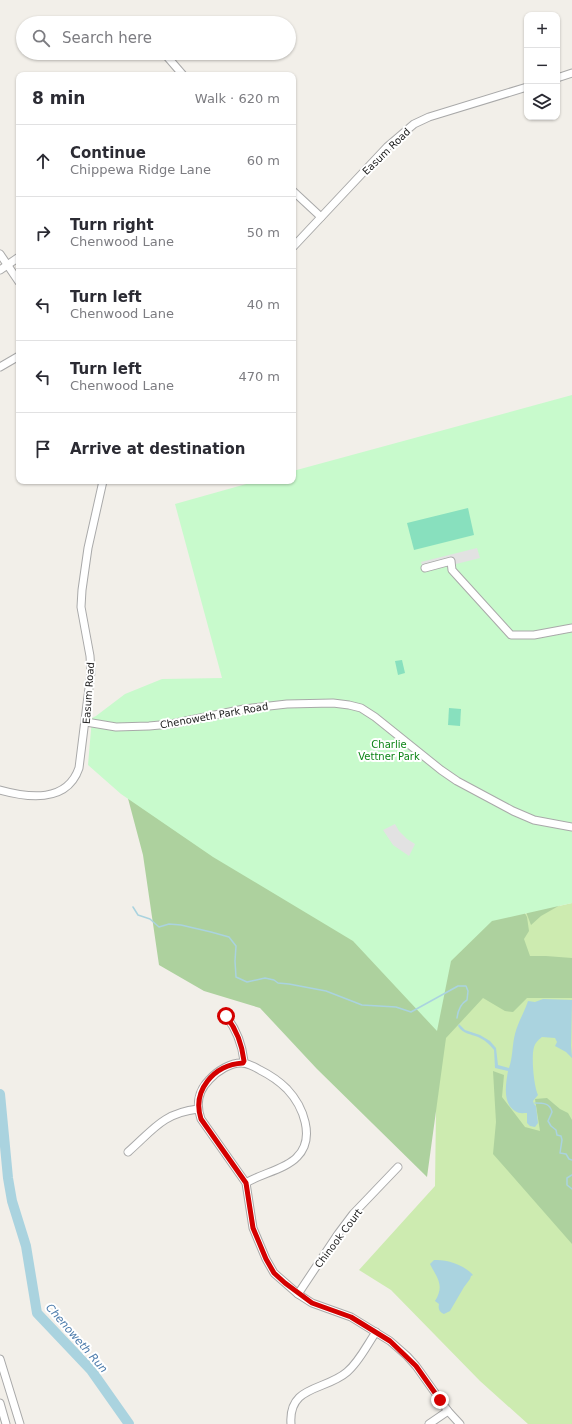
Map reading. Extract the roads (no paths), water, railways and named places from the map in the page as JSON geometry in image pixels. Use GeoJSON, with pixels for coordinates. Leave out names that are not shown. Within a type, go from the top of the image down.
{"type":"FeatureCollection","features":[{"type":"Feature","properties":{"kind":"street"},"geometry":{"type":"LineString","coordinates":[[170,60],[180,72]]}},
{"type":"Feature","properties":{"kind":"street"},"geometry":{"type":"LineString","coordinates":[[560,77],[572,73]]}},
{"type":"Feature","properties":{"kind":"street","name":"Easum Road"},"geometry":{"type":"LineString","coordinates":[[296,244],[387,147],[414,124],[429,117],[524,88]]}},
{"type":"Feature","properties":{"kind":"street"},"geometry":{"type":"LineString","coordinates":[[296,194],[320,217]]}},
{"type":"Feature","properties":{"kind":"street"},"geometry":{"type":"LineString","coordinates":[[0,254],[16,278]]}},
{"type":"Feature","properties":{"kind":"street"},"geometry":{"type":"LineString","coordinates":[[0,270],[16,259]]}},
{"type":"Feature","properties":{"kind":"street"},"geometry":{"type":"LineString","coordinates":[[0,367],[16,358]]}},
{"type":"Feature","properties":{"kind":"street","name":"Easum Road"},"geometry":{"type":"LineString","coordinates":[[0,790],[38,796],[54,794],[66,787],[74,779],[79,768],[86,722],[91,672],[90,656],[82,607],[82,590],[88,548],[102,484]]}},
{"type":"Feature","properties":{"kind":"street"},"geometry":{"type":"LineString","coordinates":[[425,568],[450,561],[452,570],[511,635],[534,635],[572,628]]}},
{"type":"Feature","properties":{"kind":"street","name":"Chenoweth Park Road"},"geometry":{"type":"LineString","coordinates":[[86,722],[116,727],[149,726],[171,724],[251,708],[287,704],[333,703],[349,705],[361,708],[375,716],[441,770],[478,792],[513,811],[534,820],[572,827]]}},
{"type":"Feature","properties":{"kind":"street"},"geometry":{"type":"LineString","coordinates":[[226,1016],[232,1024],[240,1042],[244,1061],[243,1063]]}},
{"type":"Feature","properties":{"kind":"street"},"geometry":{"type":"LineString","coordinates":[[246,1183],[293,1161],[302,1152],[305,1146],[307,1134],[299,1106],[288,1090],[270,1075],[243,1063],[225,1068],[210,1078],[202,1089],[198,1101],[198,1109],[201,1119],[246,1183],[253,1228],[266,1259],[274,1273],[298,1294],[312,1303],[351,1317],[390,1341],[412,1361],[425,1377],[448,1411],[460,1424]]}},
{"type":"Feature","properties":{"kind":"street"},"geometry":{"type":"LineString","coordinates":[[128,1152],[164,1120],[178,1112],[198,1109]]}},
{"type":"Feature","properties":{"kind":"street","name":"Chinook Court"},"geometry":{"type":"LineString","coordinates":[[298,1294],[353,1214],[398,1167]]}},
{"type":"Feature","properties":{"kind":"street"},"geometry":{"type":"LineString","coordinates":[[291,1424],[292,1409],[298,1399],[308,1390],[333,1382],[349,1371],[376,1332]]}},
{"type":"Feature","properties":{"kind":"street"},"geometry":{"type":"LineString","coordinates":[[0,1359],[20,1424]]}},
{"type":"Feature","properties":{"kind":"street"},"geometry":{"type":"LineString","coordinates":[[1,1407],[6,1424]]}},
{"type":"Feature","properties":{"kind":"street"},"geometry":{"type":"LineString","coordinates":[[428,1424],[448,1411]]}},
{"type":"Feature","properties":{"kind":"water"},"geometry":{"type":"Polygon","coordinates":[[[543,999],[572,1000],[572,1058],[566,1052],[555,1046],[557,1042],[555,1038],[542,1037],[535,1044],[533,1052],[533,1072],[538,1095],[533,1101],[536,1106],[538,1123],[535,1127],[530,1126],[527,1123],[527,1113],[516,1112],[508,1103],[506,1081],[508,1071],[495,1068],[494,1050],[483,1039],[465,1032],[458,1026],[459,1024],[465,1030],[480,1035],[490,1041],[496,1048],[498,1065],[509,1068],[515,1034],[528,1001],[535,1002],[543,999]]]}},
{"type":"Feature","properties":{"kind":"water"},"geometry":{"type":"Polygon","coordinates":[[[434,1260],[455,1263],[470,1271],[473,1275],[450,1311],[444,1314],[439,1309],[439,1304],[435,1301],[440,1286],[430,1264],[434,1260]]]}},
{"type":"Feature","properties":{"kind":"waterway"},"geometry":{"type":"LineString","coordinates":[[133,907],[138,915],[150,919],[159,927],[169,924],[181,925],[229,937],[236,946],[236,977],[247,982],[265,978],[274,980],[278,983],[326,991],[362,1005],[396,1007],[411,1012],[458,986],[466,986],[468,991],[467,1000],[460,1008],[457,1018]]}},
{"type":"Feature","properties":{"kind":"waterway","name":"Chenoweth Run"},"geometry":{"type":"LineString","coordinates":[[0,1094],[8,1178],[12,1201],[26,1246],[37,1313],[91,1370],[129,1424]]}},
{"type":"Feature","properties":{"kind":"waterway"},"geometry":{"type":"LineString","coordinates":[[535,1103],[543,1103],[550,1107],[552,1112],[548,1121],[556,1130],[557,1135],[561,1136],[562,1140],[560,1153],[566,1154],[569,1159],[572,1160]]}},
{"type":"Feature","properties":{"kind":"waterway"},"geometry":{"type":"LineString","coordinates":[[572,1175],[567,1178],[567,1185],[572,1189]]}},
{"type":"Feature","properties":{"kind":"park label","name":"Charlie Vettner Park"},"geometry":{"type":"Point","coordinates":[389,750]}}]}
